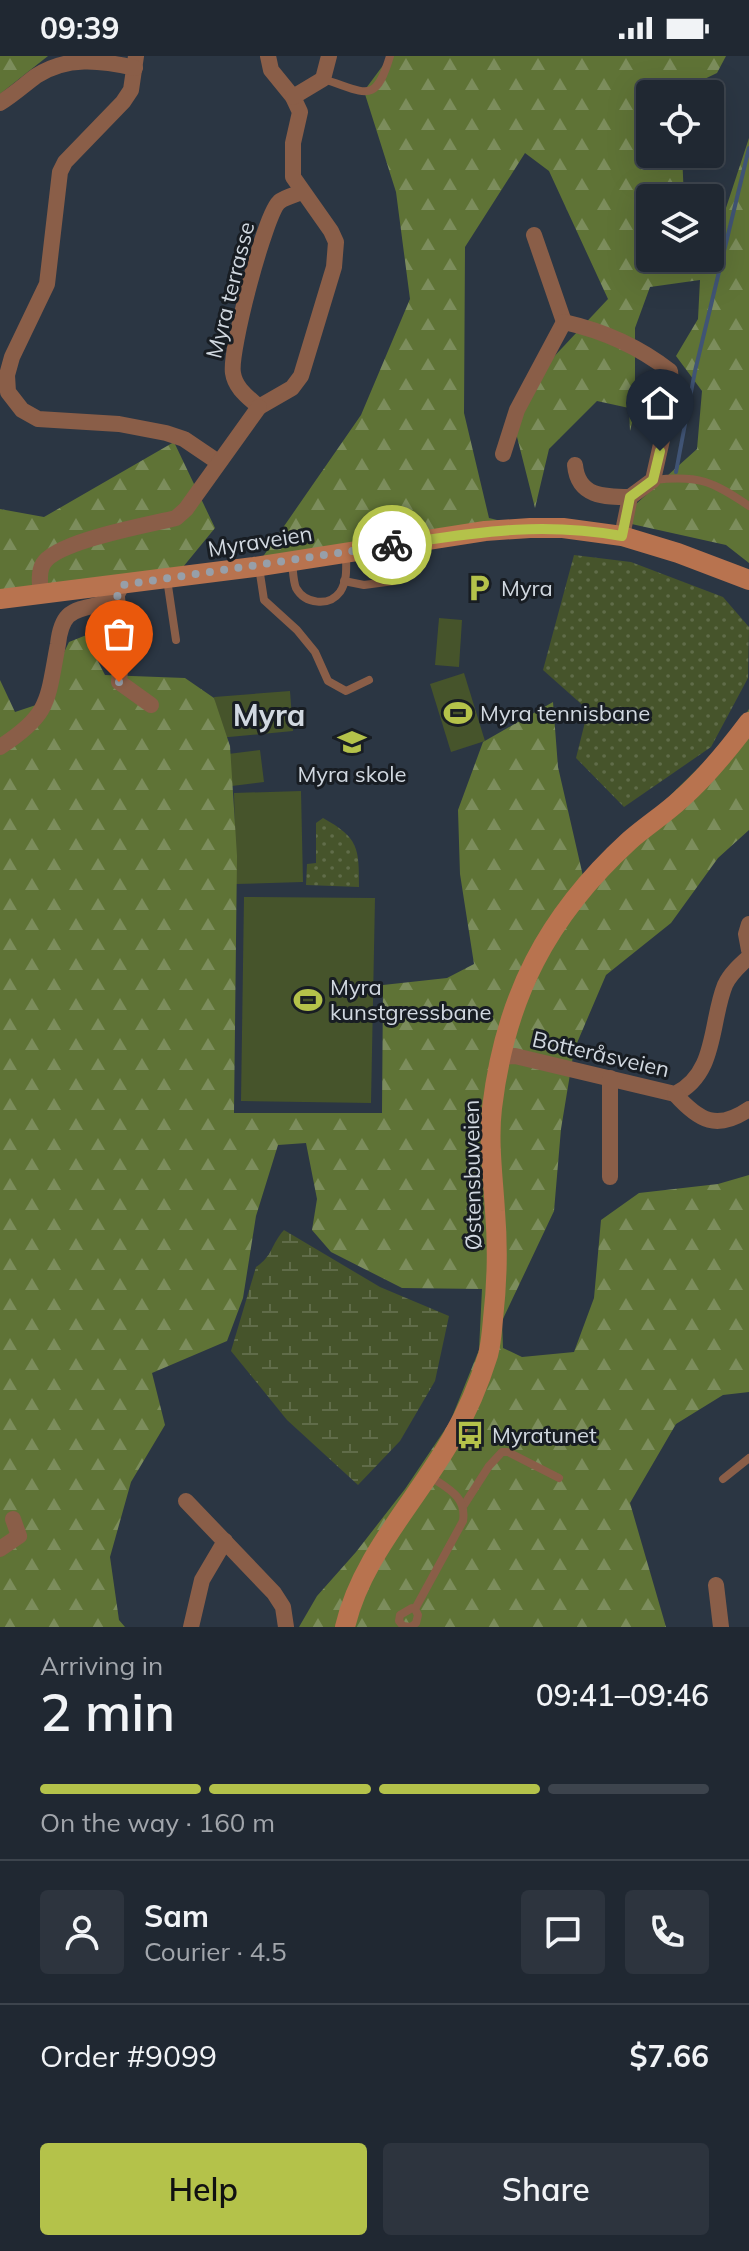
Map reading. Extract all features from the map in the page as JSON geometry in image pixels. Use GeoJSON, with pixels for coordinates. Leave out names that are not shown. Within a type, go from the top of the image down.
{"type":"FeatureCollection","features":[{"type":"Feature","properties":{"kind":"main road","name":"Myraveien"},"geometry":{"type":"LineString","coordinates":[[0,599],[120,591],[167,579],[485,531],[530,528],[563,528],[622,536],[749,580]]}},
{"type":"Feature","properties":{"kind":"main road","name":"Myraveien"},"geometry":{"type":"LineString","coordinates":[[711,567],[749,594]]}},
{"type":"Feature","properties":{"kind":"main road","name":"Østensbuveien"},"geometry":{"type":"LineString","coordinates":[[345,1627],[364,1578],[386,1539],[452,1438],[472,1399],[489,1352],[495,1302],[496,1254],[491,1112],[499,1057],[515,1004],[533,962],[557,920],[591,878],[715,767],[748,723]]}},
{"type":"Feature","properties":{"kind":"street"},"geometry":{"type":"LineString","coordinates":[[41,595],[40,573],[43,564],[57,550],[176,518],[186,509],[259,407],[292,388],[301,376],[337,254],[331,231],[293,177],[291,163],[300,112],[293,97],[271,70],[268,56]]}},
{"type":"Feature","properties":{"kind":"street"},"geometry":{"type":"LineString","coordinates":[[293,97],[323,79],[329,56]]}},
{"type":"Feature","properties":{"kind":"street"},"geometry":{"type":"LineString","coordinates":[[0,103],[51,67],[66,62],[136,62],[131,90],[123,102],[65,162],[60,172],[47,284],[12,357],[7,375],[8,392],[22,410],[38,419],[119,424],[166,433],[184,439],[218,462]]}},
{"type":"Feature","properties":{"kind":"street","name":"Myra terrasse"},"geometry":{"type":"LineString","coordinates":[[259,407],[238,387],[233,374],[233,355],[271,214],[280,201],[302,192]]}},
{"type":"Feature","properties":{"kind":"street"},"geometry":{"type":"LineString","coordinates":[[503,454],[517,410],[564,322],[534,235]]}},
{"type":"Feature","properties":{"kind":"street"},"geometry":{"type":"LineString","coordinates":[[564,322],[597,329],[647,353],[670,371],[672,395],[653,480],[630,497],[611,497],[586,490],[578,483],[575,465]]}},
{"type":"Feature","properties":{"kind":"street"},"geometry":{"type":"LineString","coordinates":[[622,536],[630,497]]}},
{"type":"Feature","properties":{"kind":"street"},"geometry":{"type":"LineString","coordinates":[[120,591],[122,646],[119,682],[151,705]]}},
{"type":"Feature","properties":{"kind":"street"},"geometry":{"type":"LineString","coordinates":[[0,747],[26,730],[42,711],[65,619],[76,611],[102,605],[120,591]]}},
{"type":"Feature","properties":{"kind":"street"},"geometry":{"type":"LineString","coordinates":[[749,924],[746,934],[749,950]]}},
{"type":"Feature","properties":{"kind":"street","name":"Botteråsveien"},"geometry":{"type":"LineString","coordinates":[[499,1057],[515,1056],[675,1094],[700,1072],[708,1055],[726,983],[749,957]]}},
{"type":"Feature","properties":{"kind":"street"},"geometry":{"type":"LineString","coordinates":[[610,1078],[610,1177]]}},
{"type":"Feature","properties":{"kind":"street"},"geometry":{"type":"LineString","coordinates":[[675,1094],[686,1107],[716,1123],[734,1120],[749,1109]]}},
{"type":"Feature","properties":{"kind":"street"},"geometry":{"type":"LineString","coordinates":[[186,1501],[274,1593],[283,1607],[286,1627]]}},
{"type":"Feature","properties":{"kind":"street"},"geometry":{"type":"LineString","coordinates":[[0,1549],[19,1536],[13,1519]]}},
{"type":"Feature","properties":{"kind":"street"},"geometry":{"type":"LineString","coordinates":[[191,1627],[202,1580],[225,1541]]}},
{"type":"Feature","properties":{"kind":"street"},"geometry":{"type":"LineString","coordinates":[[716,1585],[721,1627]]}},
{"type":"Feature","properties":{"kind":"lane"},"geometry":{"type":"LineString","coordinates":[[323,79],[364,92],[372,91],[382,82],[390,56]]}},
{"type":"Feature","properties":{"kind":"lane"},"geometry":{"type":"LineString","coordinates":[[653,480],[684,477],[705,480],[749,506]]}},
{"type":"Feature","properties":{"kind":"lane"},"geometry":{"type":"LineString","coordinates":[[292,561],[296,588],[309,600],[321,602],[332,599],[341,591],[347,574],[346,552]]}},
{"type":"Feature","properties":{"kind":"lane"},"geometry":{"type":"LineString","coordinates":[[259,566],[264,600],[297,630],[315,652],[328,681],[346,691],[369,680]]}},
{"type":"Feature","properties":{"kind":"lane"},"geometry":{"type":"LineString","coordinates":[[167,579],[176,640]]}},
{"type":"Feature","properties":{"kind":"lane"},"geometry":{"type":"LineString","coordinates":[[344,581],[364,585],[394,581]]}},
{"type":"Feature","properties":{"kind":"lane"},"geometry":{"type":"LineString","coordinates":[[415,1609],[463,1521],[464,1505],[489,1466],[502,1452],[508,1452],[559,1478]]}},
{"type":"Feature","properties":{"kind":"lane"},"geometry":{"type":"LineString","coordinates":[[723,1479],[749,1458]]}},
{"type":"Feature","properties":{"kind":"lane"},"geometry":{"type":"LineString","coordinates":[[428,1475],[464,1505]]}},
{"type":"Feature","properties":{"kind":"green space"},"geometry":{"type":"Polygon","coordinates":[[[0,56],[48,56],[0,94],[0,56]]]}},
{"type":"Feature","properties":{"kind":"green space"},"geometry":{"type":"Polygon","coordinates":[[[390,56],[726,56],[717,73],[702,80],[636,80],[636,168],[683,168],[683,184],[636,184],[636,272],[724,272],[724,214],[749,138],[749,563],[726,545],[627,523],[636,504],[697,449],[702,391],[676,356],[698,319],[700,280],[650,287],[635,328],[635,411],[630,431],[629,408],[597,401],[549,449],[535,508],[515,429],[548,363],[608,299],[549,171],[525,153],[465,247],[464,413],[489,518],[505,522],[262,558],[361,415],[410,299],[396,192],[364,91],[390,56]]]}},
{"type":"Feature","properties":{"kind":"green space"},"geometry":{"type":"Polygon","coordinates":[[[174,442],[215,528],[183,567],[0,599],[0,509],[44,517],[174,442]]]}},
{"type":"Feature","properties":{"kind":"green space"},"geometry":{"type":"Polygon","coordinates":[[[574,555],[631,562],[723,597],[749,627],[748,678],[711,747],[624,807],[576,758],[588,710],[543,670],[574,555]]]}},
{"type":"Feature","properties":{"kind":"green space"},"geometry":{"type":"Polygon","coordinates":[[[439,618],[462,620],[459,667],[435,665],[439,618]]]}},
{"type":"Feature","properties":{"kind":"green space"},"geometry":{"type":"Polygon","coordinates":[[[94,632],[89,644],[105,675],[185,678],[214,698],[230,746],[237,856],[234,1113],[382,1113],[383,985],[447,978],[474,964],[460,874],[458,810],[483,742],[553,702],[558,767],[583,876],[627,838],[736,731],[749,709],[749,830],[718,858],[671,923],[606,975],[574,1050],[561,1129],[554,1211],[502,1321],[503,1348],[522,1357],[574,1352],[594,1298],[601,1220],[639,1193],[718,1184],[749,1175],[749,1392],[723,1395],[676,1424],[630,1503],[666,1627],[299,1627],[317,1596],[405,1489],[450,1422],[479,1350],[482,1289],[402,1288],[331,1252],[312,1230],[317,1199],[306,1143],[278,1145],[256,1216],[243,1298],[227,1341],[152,1373],[165,1425],[131,1482],[110,1557],[119,1620],[125,1627],[0,1627],[0,680],[15,712],[39,704],[69,642],[94,632]]]}},
{"type":"Feature","properties":{"kind":"green space","name":"Myra tennisbane"},"geometry":{"type":"Polygon","coordinates":[[[464,673],[485,741],[451,752],[430,684],[464,673]]]}},
{"type":"Feature","properties":{"kind":"green space"},"geometry":{"type":"Polygon","coordinates":[[[290,691],[293,731],[218,738],[214,697],[290,691]]]}},
{"type":"Feature","properties":{"kind":"green space"},"geometry":{"type":"Polygon","coordinates":[[[260,750],[264,782],[216,788],[212,756],[260,750]]]}},
{"type":"Feature","properties":{"kind":"green space"},"geometry":{"type":"Polygon","coordinates":[[[301,791],[303,882],[236,884],[234,793],[301,791]]]}},
{"type":"Feature","properties":{"kind":"green space"},"geometry":{"type":"Polygon","coordinates":[[[323,818],[344,832],[354,845],[359,887],[306,885],[307,864],[316,863],[316,823],[323,818]]]}},
{"type":"Feature","properties":{"kind":"green space","name":"Myra kunstgressbane"},"geometry":{"type":"Polygon","coordinates":[[[244,897],[375,898],[371,1103],[241,1101],[244,897]]]}},
{"type":"Feature","properties":{"kind":"green space"},"geometry":{"type":"Polygon","coordinates":[[[284,1230],[380,1287],[449,1316],[435,1381],[400,1441],[358,1485],[287,1420],[231,1351],[256,1267],[266,1259],[284,1230]]]}},
{"type":"Feature","properties":{"kind":"waterway"},"geometry":{"type":"LineString","coordinates":[[676,472],[695,371],[749,148]]}},
{"type":"Feature","properties":{"kind":"way so far"},"geometry":{"type":"LineString","coordinates":[[119,682],[122,646],[117,597],[122,585],[392,545]]}},
{"type":"Feature","properties":{"kind":"place","name":"Myra"},"geometry":{"type":"Point","coordinates":[479,588]}},
{"type":"Feature","properties":{"kind":"place","name":"Myra tennisbane"},"geometry":{"type":"Point","coordinates":[458,713]}},
{"type":"Feature","properties":{"kind":"place","name":"Myra skole"},"geometry":{"type":"Point","coordinates":[352,742]}},
{"type":"Feature","properties":{"kind":"place","name":"Myra kunstgressbane"},"geometry":{"type":"Point","coordinates":[308,1000]}},
{"type":"Feature","properties":{"kind":"place","name":"Myratunet"},"geometry":{"type":"Point","coordinates":[470,1435]}},
{"type":"Feature","properties":{"kind":"district","name":"Myra"},"geometry":{"type":"Point","coordinates":[269,716]}},
{"type":"Feature","properties":{"kind":"route"},"geometry":{"type":"LineString","coordinates":[[392,545],[485,531],[530,528],[563,528],[622,536],[630,497],[653,480],[660,451]]}}]}
